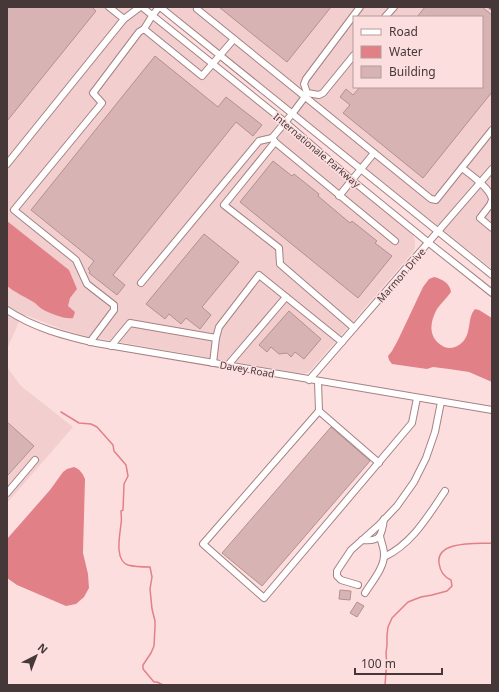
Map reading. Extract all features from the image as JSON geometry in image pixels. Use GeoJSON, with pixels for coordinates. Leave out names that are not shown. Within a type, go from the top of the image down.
{"type":"FeatureCollection","features":[{"type":"Feature","properties":{"kind":"street"},"geometry":{"type":"LineString","coordinates":[[109,7],[124,19]]}},
{"type":"Feature","properties":{"kind":"street"},"geometry":{"type":"LineString","coordinates":[[7,164],[124,19],[141,7]]}},
{"type":"Feature","properties":{"kind":"street","name":"Internationale Parkway"},"geometry":{"type":"LineString","coordinates":[[141,7],[285,122],[352,180],[429,243],[492,292]]}},
{"type":"Feature","properties":{"kind":"street"},"geometry":{"type":"LineString","coordinates":[[90,342],[114,310],[114,305],[87,284],[76,260],[14,210],[102,103],[93,93],[139,32],[144,29],[160,7]]}},
{"type":"Feature","properties":{"kind":"street","name":"Internationale Parkway"},"geometry":{"type":"LineString","coordinates":[[160,7],[492,275]]}},
{"type":"Feature","properties":{"kind":"street"},"geometry":{"type":"LineString","coordinates":[[353,16],[360,7]]}},
{"type":"Feature","properties":{"kind":"street"},"geometry":{"type":"LineString","coordinates":[[386,16],[394,7]]}},
{"type":"Feature","properties":{"kind":"street"},"geometry":{"type":"LineString","coordinates":[[197,9],[306,95],[431,199],[436,200],[492,130]]}},
{"type":"Feature","properties":{"kind":"street"},"geometry":{"type":"LineString","coordinates":[[353,16],[306,79],[304,84],[306,95],[224,205],[279,248],[280,264],[354,328]]}},
{"type":"Feature","properties":{"kind":"street"},"geometry":{"type":"LineString","coordinates":[[144,29],[202,76],[234,39]]}},
{"type":"Feature","properties":{"kind":"street"},"geometry":{"type":"LineString","coordinates":[[306,95],[318,95],[323,93],[353,56]]}},
{"type":"Feature","properties":{"kind":"street"},"geometry":{"type":"LineString","coordinates":[[140,283],[259,141],[273,140],[395,241]]}},
{"type":"Feature","properties":{"kind":"street"},"geometry":{"type":"LineString","coordinates":[[340,196],[374,153]]}},
{"type":"Feature","properties":{"kind":"street"},"geometry":{"type":"LineString","coordinates":[[462,168],[490,193],[492,199],[490,205],[480,218],[492,228]]}},
{"type":"Feature","properties":{"kind":"street","name":"Marmon Drive"},"geometry":{"type":"LineString","coordinates":[[309,380],[492,169]]}},
{"type":"Feature","properties":{"kind":"street"},"geometry":{"type":"LineString","coordinates":[[213,363],[219,327],[259,275],[342,342]]}},
{"type":"Feature","properties":{"kind":"street"},"geometry":{"type":"LineString","coordinates":[[228,365],[286,297]]}},
{"type":"Feature","properties":{"kind":"street","name":"Davey Road"},"geometry":{"type":"LineString","coordinates":[[7,310],[56,333],[90,342],[492,410]]}},
{"type":"Feature","properties":{"kind":"street"},"geometry":{"type":"LineString","coordinates":[[111,346],[130,323],[216,338]]}},
{"type":"Feature","properties":{"kind":"street"},"geometry":{"type":"LineString","coordinates":[[318,381],[319,411],[203,544],[264,598],[379,464],[412,423],[417,398]]}},
{"type":"Feature","properties":{"kind":"street"},"geometry":{"type":"LineString","coordinates":[[358,585],[341,580],[336,576],[337,571],[351,550],[384,519],[409,490],[426,458],[436,432],[441,402]]}},
{"type":"Feature","properties":{"kind":"street"},"geometry":{"type":"LineString","coordinates":[[319,411],[379,464]]}},
{"type":"Feature","properties":{"kind":"street"},"geometry":{"type":"LineString","coordinates":[[7,493],[35,460]]}},
{"type":"Feature","properties":{"kind":"street"},"geometry":{"type":"LineString","coordinates":[[384,557],[392,553],[410,538],[423,524],[445,491]]}},
{"type":"Feature","properties":{"kind":"street"},"geometry":{"type":"LineString","coordinates":[[362,540],[376,540],[383,530],[384,519]]}},
{"type":"Feature","properties":{"kind":"street"},"geometry":{"type":"LineString","coordinates":[[365,593],[381,568],[384,557],[380,536]]}},
{"type":"Feature","properties":{"kind":"shaded area"},"geometry":{"type":"Polygon","coordinates":[[[7,7],[137,7],[303,140],[341,174],[410,231],[415,241],[413,252],[307,373],[301,374],[85,336],[61,329],[26,315],[19,322],[7,349],[7,7]]]}},
{"type":"Feature","properties":{"kind":"shaded area"},"geometry":{"type":"Polygon","coordinates":[[[166,7],[492,7],[492,269],[226,56],[166,7]]]}},
{"type":"Feature","properties":{"kind":"shaded area"},"geometry":{"type":"Polygon","coordinates":[[[7,367],[21,386],[73,427],[7,503],[7,367]]]}},
{"type":"Feature","properties":{"kind":"water"},"geometry":{"type":"Polygon","coordinates":[[[7,221],[69,270],[77,289],[70,298],[68,306],[75,312],[73,318],[62,317],[45,311],[7,286],[7,221]]]}},
{"type":"Feature","properties":{"kind":"water"},"geometry":{"type":"Polygon","coordinates":[[[434,277],[445,282],[449,286],[451,292],[437,309],[432,324],[432,333],[441,345],[447,348],[452,348],[459,345],[463,341],[468,332],[472,313],[475,309],[492,318],[492,382],[469,372],[433,367],[427,369],[392,364],[389,360],[388,356],[398,340],[423,287],[429,279],[434,277]]]}},
{"type":"Feature","properties":{"kind":"water"},"geometry":{"type":"Polygon","coordinates":[[[74,467],[81,472],[85,479],[83,553],[88,574],[89,588],[84,597],[76,604],[66,606],[17,585],[7,578],[7,539],[50,490],[63,472],[74,467]]]}},
{"type":"Feature","properties":{"kind":"building"},"geometry":{"type":"Polygon","coordinates":[[[7,7],[92,7],[96,11],[7,121],[7,7]]]}},
{"type":"Feature","properties":{"kind":"building"},"geometry":{"type":"Polygon","coordinates":[[[219,7],[331,7],[287,62],[219,7]]]}},
{"type":"Feature","properties":{"kind":"building"},"geometry":{"type":"Polygon","coordinates":[[[425,7],[482,7],[492,15],[492,92],[423,178],[343,113],[350,105],[340,97],[346,89],[353,95],[359,88],[483,88],[483,16],[418,16],[425,7]]]}},
{"type":"Feature","properties":{"kind":"building"},"geometry":{"type":"Polygon","coordinates":[[[155,56],[218,107],[226,97],[262,125],[253,136],[236,122],[113,275],[125,285],[117,295],[89,273],[90,271],[88,269],[94,261],[31,210],[155,56]]]}},
{"type":"Feature","properties":{"kind":"building"},"geometry":{"type":"Polygon","coordinates":[[[273,161],[292,176],[294,174],[319,194],[318,196],[350,223],[352,221],[377,241],[375,243],[392,256],[358,298],[240,202],[273,161]]]}},
{"type":"Feature","properties":{"kind":"building"},"geometry":{"type":"Polygon","coordinates":[[[204,234],[239,262],[202,307],[211,315],[200,329],[186,318],[181,324],[169,314],[165,319],[146,304],[204,234]]]}},
{"type":"Feature","properties":{"kind":"building"},"geometry":{"type":"Polygon","coordinates":[[[289,311],[321,339],[304,359],[295,352],[291,357],[287,353],[279,354],[271,347],[267,352],[259,345],[289,311]]]}},
{"type":"Feature","properties":{"kind":"building"},"geometry":{"type":"Polygon","coordinates":[[[7,422],[34,446],[7,476],[7,422]]]}},
{"type":"Feature","properties":{"kind":"building"},"geometry":{"type":"Polygon","coordinates":[[[331,427],[370,461],[262,586],[222,553],[331,427]]]}},
{"type":"Feature","properties":{"kind":"building"},"geometry":{"type":"Polygon","coordinates":[[[340,590],[351,591],[350,600],[339,599],[340,590]]]}},
{"type":"Feature","properties":{"kind":"building"},"geometry":{"type":"Polygon","coordinates":[[[357,602],[364,606],[357,617],[350,613],[357,602]]]}},
{"type":"Feature","properties":{"kind":"waterway"},"geometry":{"type":"LineString","coordinates":[[61,412],[79,423],[91,424],[97,427],[113,445],[114,451],[126,465],[128,476],[124,484],[119,553],[121,558],[128,565],[136,567],[150,567],[152,577],[150,589],[155,621],[154,646],[143,665],[143,669],[154,682],[163,685]]}},
{"type":"Feature","properties":{"kind":"waterway"},"geometry":{"type":"LineString","coordinates":[[385,685],[387,667],[387,635],[388,627],[392,618],[408,602],[421,597],[447,591],[452,586],[451,580],[441,571],[439,563],[440,556],[444,550],[459,545],[492,543]]}},
{"type":"Feature","properties":{"kind":"railway"},"geometry":{"type":"LineString","coordinates":[[488,7],[492,10]]}}]}
